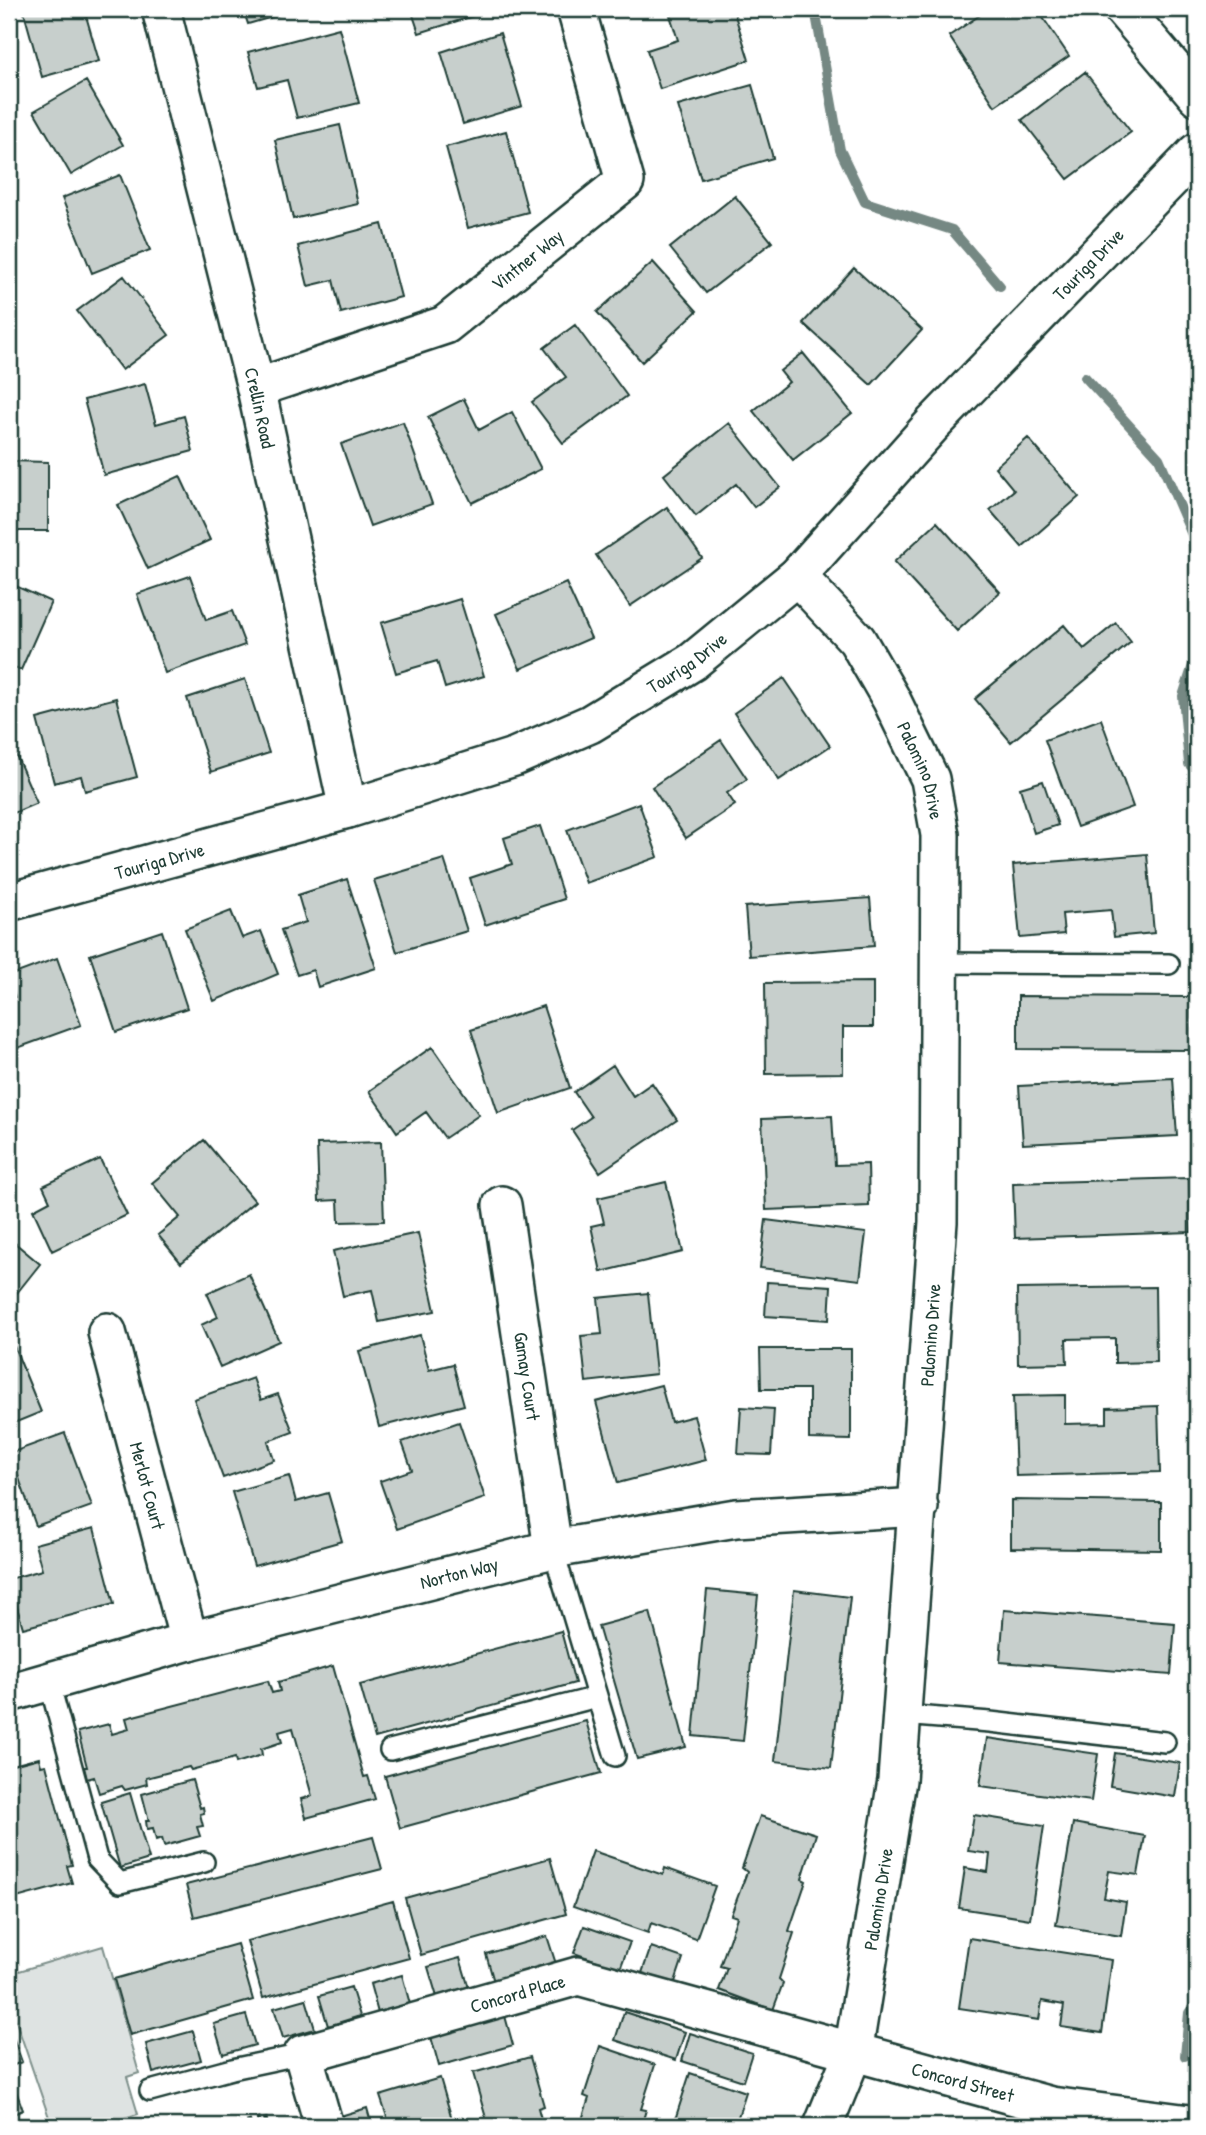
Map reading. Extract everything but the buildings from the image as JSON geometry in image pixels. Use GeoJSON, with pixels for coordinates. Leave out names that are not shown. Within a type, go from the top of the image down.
{"type":"FeatureCollection","features":[{"type":"Feature","properties":{"kind":"street","name":"Crellin Road"},"geometry":{"type":"LineString","coordinates":[[161,9],[256,388],[348,809]]}},
{"type":"Feature","properties":{"kind":"street","name":"Vintner Way"},"geometry":{"type":"LineString","coordinates":[[256,388],[445,325],[625,181],[576,9]]}},
{"type":"Feature","properties":{"kind":"street"},"geometry":{"type":"LineString","coordinates":[[1123,9],[1197,96]]}},
{"type":"Feature","properties":{"kind":"street","name":"Touriga Drive"},"geometry":{"type":"LineString","coordinates":[[9,902],[348,809],[514,757],[590,724],[692,662],[797,576],[933,424],[1197,152]]}},
{"type":"Feature","properties":{"kind":"street","name":"Palomino Drive"},"geometry":{"type":"LineString","coordinates":[[797,576],[857,640],[891,699],[930,779],[940,835],[938,1222],[897,1780],[853,2053],[823,2126]]}},
{"type":"Feature","properties":{"kind":"street","name":"Gamay Court"},"geometry":{"type":"LineString","coordinates":[[502,1206],[553,1549]]}},
{"type":"Feature","properties":{"kind":"street","name":"Merlot Court"},"geometry":{"type":"LineString","coordinates":[[107,1332],[189,1641]]}},
{"type":"Feature","properties":{"kind":"street","name":"Norton Way"},"geometry":{"type":"LineString","coordinates":[[9,1693],[189,1641],[553,1549],[736,1518],[919,1507]]}},
{"type":"Feature","properties":{"kind":"street","name":"Concord Place"},"geometry":{"type":"LineString","coordinates":[[303,2053],[578,1976],[853,2053]]}},
{"type":"Feature","properties":{"kind":"street"},"geometry":{"type":"LineString","coordinates":[[303,2053],[324,2126]]}},
{"type":"Feature","properties":{"kind":"street","name":"Concord Street"},"geometry":{"type":"LineString","coordinates":[[853,2053],[1051,2106],[1197,2125]]}},
{"type":"Feature","properties":{"kind":"lane"},"geometry":{"type":"LineString","coordinates":[[939,963],[1169,964]]}},
{"type":"Feature","properties":{"kind":"lane"},"geometry":{"type":"LineString","coordinates":[[553,1549],[615,1756]]}},
{"type":"Feature","properties":{"kind":"lane"},"geometry":{"type":"LineString","coordinates":[[49,1682],[97,1859],[120,1883],[204,1862]]}},
{"type":"Feature","properties":{"kind":"lane"},"geometry":{"type":"LineString","coordinates":[[390,1750],[597,1697]]}},
{"type":"Feature","properties":{"kind":"lane"},"geometry":{"type":"LineString","coordinates":[[902,1715],[1164,1742]]}},
{"type":"Feature","properties":{"kind":"lane","name":"Concord Place"},"geometry":{"type":"LineString","coordinates":[[149,2091],[303,2053]]}},
{"type":"Feature","properties":{"kind":"path"},"geometry":{"type":"LineString","coordinates":[[237,2126],[265,2118],[267,2126]]}},
{"type":"Feature","properties":{"kind":"path"},"geometry":{"type":"LineString","coordinates":[[115,2126],[134,2121],[138,2126]]}},
{"type":"Feature","properties":{"kind":"shaded area"},"geometry":{"type":"Polygon","coordinates":[[[103,1946],[139,2073],[127,2077],[138,2114],[98,2126],[52,2126],[9,2001],[9,1974],[103,1946]]]}},
{"type":"Feature","properties":{"kind":"waterway"},"geometry":{"type":"LineString","coordinates":[[815,9],[840,150],[865,202],[952,230],[1000,286]]}},
{"type":"Feature","properties":{"kind":"waterway"},"geometry":{"type":"LineString","coordinates":[[1085,377],[1159,458],[1193,537],[1197,575]]}},
{"type":"Feature","properties":{"kind":"waterway"},"geometry":{"type":"LineString","coordinates":[[1197,653],[1183,696],[1189,764],[1197,772]]}},
{"type":"Feature","properties":{"kind":"waterway"},"geometry":{"type":"LineString","coordinates":[[1185,2056],[1189,2013],[1197,2001]]}}]}
